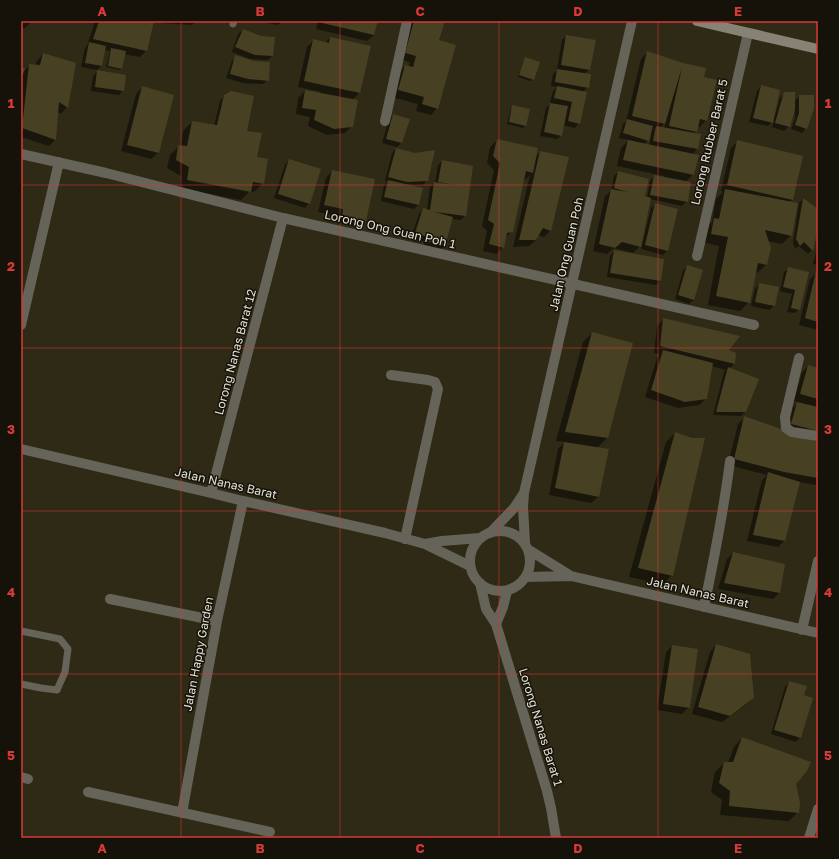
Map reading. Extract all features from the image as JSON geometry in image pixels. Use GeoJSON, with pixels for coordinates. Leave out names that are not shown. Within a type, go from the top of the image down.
{"type":"FeatureCollection","features":[{"type":"Feature","properties":{"kind":"main road"},"geometry":{"type":"LineString","coordinates":[[697,21],[818,49]]}},
{"type":"Feature","properties":{"kind":"street"},"geometry":{"type":"LineString","coordinates":[[385,121],[407,21]]}},
{"type":"Feature","properties":{"kind":"street","name":"Jalan Ong Guan Poh"},"geometry":{"type":"LineString","coordinates":[[527,547],[523,507],[524,493],[632,21]]}},
{"type":"Feature","properties":{"kind":"street","name":"Lorong Rubber Barat 5"},"geometry":{"type":"LineString","coordinates":[[697,256],[748,33]]}},
{"type":"Feature","properties":{"kind":"street","name":"Lorong Ong Guan Poh 1"},"geometry":{"type":"LineString","coordinates":[[21,154],[106,173],[283,218],[754,325]]}},
{"type":"Feature","properties":{"kind":"street"},"geometry":{"type":"LineString","coordinates":[[21,325],[59,162]]}},
{"type":"Feature","properties":{"kind":"street","name":"Lorong Nanas Barat 12"},"geometry":{"type":"LineString","coordinates":[[211,493],[283,218]]}},
{"type":"Feature","properties":{"kind":"street"},"geometry":{"type":"LineString","coordinates":[[799,358],[785,417],[786,428],[792,432],[818,436]]}},
{"type":"Feature","properties":{"kind":"street"},"geometry":{"type":"LineString","coordinates":[[391,375],[435,382],[438,389],[405,539]]}},
{"type":"Feature","properties":{"kind":"street","name":"Jalan Nanas Barat"},"geometry":{"type":"LineString","coordinates":[[21,449],[425,544],[470,566]]}},
{"type":"Feature","properties":{"kind":"street"},"geometry":{"type":"LineString","coordinates":[[704,607],[727,487],[730,460]]}},
{"type":"Feature","properties":{"kind":"street","name":"Jalan Ong Guan Poh"},"geometry":{"type":"LineString","coordinates":[[490,533],[514,508],[524,493]]}},
{"type":"Feature","properties":{"kind":"street","name":"Jalan Happy Garden"},"geometry":{"type":"LineString","coordinates":[[182,813],[217,621],[243,501]]}},
{"type":"Feature","properties":{"kind":"street"},"geometry":{"type":"LineString","coordinates":[[500,531],[511,533],[520,539],[527,547],[530,557],[530,567],[526,577],[518,586],[507,590],[497,591],[488,589],[480,583],[470,566],[470,556],[474,546],[480,538],[490,533],[500,531]]}},
{"type":"Feature","properties":{"kind":"street","name":"Jalan Nanas Barat"},"geometry":{"type":"LineString","coordinates":[[425,544],[480,538]]}},
{"type":"Feature","properties":{"kind":"street","name":"Jalan Nanas Barat"},"geometry":{"type":"LineString","coordinates":[[527,547],[571,576]]}},
{"type":"Feature","properties":{"kind":"street"},"geometry":{"type":"LineString","coordinates":[[802,630],[818,561]]}},
{"type":"Feature","properties":{"kind":"street","name":"Jalan Nanas Barat"},"geometry":{"type":"LineString","coordinates":[[526,577],[571,576],[818,633]]}},
{"type":"Feature","properties":{"kind":"street","name":"Lorong Nanas Barat 1"},"geometry":{"type":"LineString","coordinates":[[480,583],[486,609],[496,624],[547,791],[556,838]]}},
{"type":"Feature","properties":{"kind":"street"},"geometry":{"type":"LineString","coordinates":[[496,624],[503,607],[507,590]]}},
{"type":"Feature","properties":{"kind":"street"},"geometry":{"type":"LineString","coordinates":[[110,599],[217,621]]}},
{"type":"Feature","properties":{"kind":"street"},"geometry":{"type":"LineString","coordinates":[[88,792],[270,832]]}},
{"type":"Feature","properties":{"kind":"street"},"geometry":{"type":"LineString","coordinates":[[809,838],[818,809]]}},
{"type":"Feature","properties":{"kind":"lane"},"geometry":{"type":"LineString","coordinates":[[21,631],[60,639],[68,649],[65,672],[57,690],[21,684]]}},
{"type":"Feature","properties":{"kind":"building"},"geometry":{"type":"Polygon","coordinates":[[[99,21],[154,21],[147,51],[93,39],[99,21]]]}},
{"type":"Feature","properties":{"kind":"building"},"geometry":{"type":"Polygon","coordinates":[[[322,21],[378,21],[374,35],[322,23],[322,21]]]}},
{"type":"Feature","properties":{"kind":"building"},"geometry":{"type":"Polygon","coordinates":[[[414,21],[445,21],[439,40],[456,45],[438,109],[422,104],[424,97],[398,90],[405,65],[413,67],[416,56],[405,53],[414,21]]]}},
{"type":"Feature","properties":{"kind":"building"},"geometry":{"type":"Polygon","coordinates":[[[243,29],[261,36],[275,37],[273,56],[255,55],[235,47],[243,29]]]}},
{"type":"Feature","properties":{"kind":"building"},"geometry":{"type":"Polygon","coordinates":[[[566,35],[596,40],[590,70],[561,65],[566,35]]]}},
{"type":"Feature","properties":{"kind":"building"},"geometry":{"type":"Polygon","coordinates":[[[330,37],[371,46],[360,93],[304,81],[313,39],[329,43],[330,37]]]}},
{"type":"Feature","properties":{"kind":"building"},"geometry":{"type":"Polygon","coordinates":[[[89,42],[106,46],[102,66],[85,63],[89,42]]]}},
{"type":"Feature","properties":{"kind":"building"},"geometry":{"type":"Polygon","coordinates":[[[111,48],[126,51],[122,69],[108,66],[111,48]]]}},
{"type":"Feature","properties":{"kind":"building"},"geometry":{"type":"Polygon","coordinates":[[[647,51],[683,63],[706,68],[704,77],[717,80],[707,121],[700,119],[697,132],[669,126],[682,67],[665,124],[632,116],[647,51]]]}},
{"type":"Feature","properties":{"kind":"building"},"geometry":{"type":"Polygon","coordinates":[[[43,53],[76,63],[68,108],[59,102],[56,140],[22,128],[29,64],[40,65],[43,53]]]}},
{"type":"Feature","properties":{"kind":"building"},"geometry":{"type":"Polygon","coordinates":[[[235,55],[254,61],[270,62],[269,81],[248,79],[230,74],[235,55]]]}},
{"type":"Feature","properties":{"kind":"building"},"geometry":{"type":"Polygon","coordinates":[[[525,57],[540,62],[534,80],[519,75],[525,57]]]}},
{"type":"Feature","properties":{"kind":"building"},"geometry":{"type":"Polygon","coordinates":[[[21,67],[25,68],[21,80],[21,67]]]}},
{"type":"Feature","properties":{"kind":"building"},"geometry":{"type":"Polygon","coordinates":[[[557,69],[591,74],[589,88],[555,82],[557,69]]]}},
{"type":"Feature","properties":{"kind":"building"},"geometry":{"type":"Polygon","coordinates":[[[97,70],[126,75],[124,91],[95,87],[97,70]]]}},
{"type":"Feature","properties":{"kind":"building"},"geometry":{"type":"Polygon","coordinates":[[[761,85],[780,90],[773,123],[753,118],[761,85]]]}},
{"type":"Feature","properties":{"kind":"building"},"geometry":{"type":"Polygon","coordinates":[[[142,86],[174,95],[159,153],[127,145],[142,86]]]}},
{"type":"Feature","properties":{"kind":"building"},"geometry":{"type":"Polygon","coordinates":[[[557,86],[587,92],[580,124],[568,121],[572,102],[554,98],[557,86]]]}},
{"type":"Feature","properties":{"kind":"building"},"geometry":{"type":"Polygon","coordinates":[[[305,90],[358,100],[353,127],[334,129],[314,120],[316,110],[302,108],[305,90]]]}},
{"type":"Feature","properties":{"kind":"building"},"geometry":{"type":"Polygon","coordinates":[[[231,91],[254,96],[247,131],[262,133],[257,157],[268,159],[264,184],[253,182],[251,192],[187,180],[189,167],[176,160],[178,145],[187,146],[192,121],[217,125],[224,95],[231,91]]]}},
{"type":"Feature","properties":{"kind":"building"},"geometry":{"type":"Polygon","coordinates":[[[784,92],[795,92],[795,109],[790,127],[775,123],[784,92]]]}},
{"type":"Feature","properties":{"kind":"building"},"geometry":{"type":"Polygon","coordinates":[[[799,95],[814,95],[814,109],[807,129],[795,125],[799,113],[799,95]]]}},
{"type":"Feature","properties":{"kind":"building"},"geometry":{"type":"Polygon","coordinates":[[[550,103],[568,106],[562,136],[544,132],[550,103]]]}},
{"type":"Feature","properties":{"kind":"building"},"geometry":{"type":"Polygon","coordinates":[[[512,105],[530,109],[526,126],[509,122],[512,105]]]}},
{"type":"Feature","properties":{"kind":"building"},"geometry":{"type":"Polygon","coordinates":[[[393,114],[410,119],[402,143],[386,139],[393,114]]]}},
{"type":"Feature","properties":{"kind":"building"},"geometry":{"type":"Polygon","coordinates":[[[627,119],[653,126],[649,141],[623,133],[627,119]]]}},
{"type":"Feature","properties":{"kind":"building"},"geometry":{"type":"Polygon","coordinates":[[[656,126],[701,134],[698,149],[653,141],[656,126]]]}},
{"type":"Feature","properties":{"kind":"building"},"geometry":{"type":"Polygon","coordinates":[[[497,139],[538,148],[533,173],[526,171],[513,232],[507,233],[504,248],[489,244],[494,224],[488,220],[500,163],[493,156],[497,139]]]}},
{"type":"Feature","properties":{"kind":"building"},"geometry":{"type":"Polygon","coordinates":[[[628,140],[699,155],[694,175],[623,160],[628,140]]]}},
{"type":"Feature","properties":{"kind":"building"},"geometry":{"type":"Polygon","coordinates":[[[737,140],[803,156],[793,200],[727,185],[737,140]]]}},
{"type":"Feature","properties":{"kind":"building"},"geometry":{"type":"Polygon","coordinates":[[[396,148],[415,153],[435,150],[428,181],[407,182],[388,177],[396,148]]]}},
{"type":"Feature","properties":{"kind":"building"},"geometry":{"type":"Polygon","coordinates":[[[540,151],[569,157],[551,231],[543,228],[536,240],[519,240],[540,151]]]}},
{"type":"Feature","properties":{"kind":"building"},"geometry":{"type":"Polygon","coordinates":[[[289,159],[321,169],[310,204],[278,194],[289,159]]]}},
{"type":"Feature","properties":{"kind":"building"},"geometry":{"type":"Polygon","coordinates":[[[442,160],[473,166],[466,216],[435,212],[453,217],[445,246],[427,241],[428,237],[415,233],[423,208],[430,210],[434,182],[454,185],[438,182],[442,160]]]}},
{"type":"Feature","properties":{"kind":"building"},"geometry":{"type":"Polygon","coordinates":[[[332,170],[375,179],[366,221],[342,216],[343,209],[324,205],[332,170]]]}},
{"type":"Feature","properties":{"kind":"building"},"geometry":{"type":"Polygon","coordinates":[[[618,171],[649,179],[645,196],[651,198],[641,247],[622,242],[615,248],[599,244],[611,189],[627,192],[614,188],[618,171]]]}},
{"type":"Feature","properties":{"kind":"building"},"geometry":{"type":"Polygon","coordinates":[[[654,175],[691,182],[688,202],[650,195],[654,175]]]}},
{"type":"Feature","properties":{"kind":"building"},"geometry":{"type":"Polygon","coordinates":[[[388,180],[423,188],[419,205],[384,197],[388,180]]]}},
{"type":"Feature","properties":{"kind":"building"},"geometry":{"type":"Polygon","coordinates":[[[725,189],[798,203],[792,236],[765,230],[771,248],[767,265],[758,263],[750,303],[716,296],[728,237],[711,234],[714,218],[719,219],[725,189]]]}},
{"type":"Feature","properties":{"kind":"building"},"geometry":{"type":"Polygon","coordinates":[[[803,198],[818,209],[818,228],[813,251],[804,242],[800,246],[796,239],[803,198]]]}},
{"type":"Feature","properties":{"kind":"building"},"geometry":{"type":"Polygon","coordinates":[[[655,203],[678,209],[668,251],[645,245],[655,203]]]}},
{"type":"Feature","properties":{"kind":"building"},"geometry":{"type":"Polygon","coordinates":[[[614,250],[664,259],[661,281],[610,273],[614,250]]]}},
{"type":"Feature","properties":{"kind":"building"},"geometry":{"type":"Polygon","coordinates":[[[687,265],[703,270],[694,300],[678,295],[687,265]]]}},
{"type":"Feature","properties":{"kind":"building"},"geometry":{"type":"Polygon","coordinates":[[[788,267],[809,272],[800,310],[791,308],[795,290],[783,287],[788,267]]]}},
{"type":"Feature","properties":{"kind":"building"},"geometry":{"type":"Polygon","coordinates":[[[816,271],[818,272],[818,322],[805,318],[816,271]]]}},
{"type":"Feature","properties":{"kind":"building"},"geometry":{"type":"Polygon","coordinates":[[[759,283],[779,287],[775,306],[755,302],[759,283]]]}},
{"type":"Feature","properties":{"kind":"building"},"geometry":{"type":"Polygon","coordinates":[[[663,318],[740,336],[729,350],[736,353],[735,364],[660,346],[663,318]]]}},
{"type":"Feature","properties":{"kind":"building"},"geometry":{"type":"Polygon","coordinates":[[[592,332],[633,343],[608,438],[565,432],[592,332]]]}},
{"type":"Feature","properties":{"kind":"building"},"geometry":{"type":"Polygon","coordinates":[[[663,350],[713,363],[707,399],[685,402],[651,390],[663,350]]]}},
{"type":"Feature","properties":{"kind":"building"},"geometry":{"type":"Polygon","coordinates":[[[808,365],[818,368],[818,399],[800,394],[808,365]]]}},
{"type":"Feature","properties":{"kind":"building"},"geometry":{"type":"Polygon","coordinates":[[[728,367],[759,379],[746,412],[716,412],[728,367]]]}},
{"type":"Feature","properties":{"kind":"building"},"geometry":{"type":"Polygon","coordinates":[[[797,402],[818,407],[818,431],[791,424],[797,402]]]}},
{"type":"Feature","properties":{"kind":"building"},"geometry":{"type":"Polygon","coordinates":[[[744,416],[818,442],[818,478],[784,472],[734,459],[744,416]]]}},
{"type":"Feature","properties":{"kind":"building"},"geometry":{"type":"Polygon","coordinates":[[[675,432],[692,438],[705,438],[673,576],[638,568],[675,432]]]}},
{"type":"Feature","properties":{"kind":"building"},"geometry":{"type":"Polygon","coordinates":[[[564,442],[609,449],[599,497],[555,488],[564,442]]]}},
{"type":"Feature","properties":{"kind":"building"},"geometry":{"type":"Polygon","coordinates":[[[768,472],[800,482],[785,541],[753,535],[768,472]]]}},
{"type":"Feature","properties":{"kind":"building"},"geometry":{"type":"Polygon","coordinates":[[[733,552],[785,564],[780,593],[724,583],[733,552]]]}},
{"type":"Feature","properties":{"kind":"building"},"geometry":{"type":"Polygon","coordinates":[[[716,644],[750,654],[754,698],[730,716],[698,707],[716,644]]]}},
{"type":"Feature","properties":{"kind":"building"},"geometry":{"type":"Polygon","coordinates":[[[672,645],[698,649],[690,708],[663,704],[672,645]]]}},
{"type":"Feature","properties":{"kind":"building"},"geometry":{"type":"Polygon","coordinates":[[[789,681],[807,686],[804,695],[813,698],[801,738],[774,730],[789,681]]]}},
{"type":"Feature","properties":{"kind":"building"},"geometry":{"type":"Polygon","coordinates":[[[742,737],[811,762],[807,771],[796,784],[800,803],[799,813],[729,806],[730,791],[719,783],[724,762],[733,762],[742,737]]]}}]}
